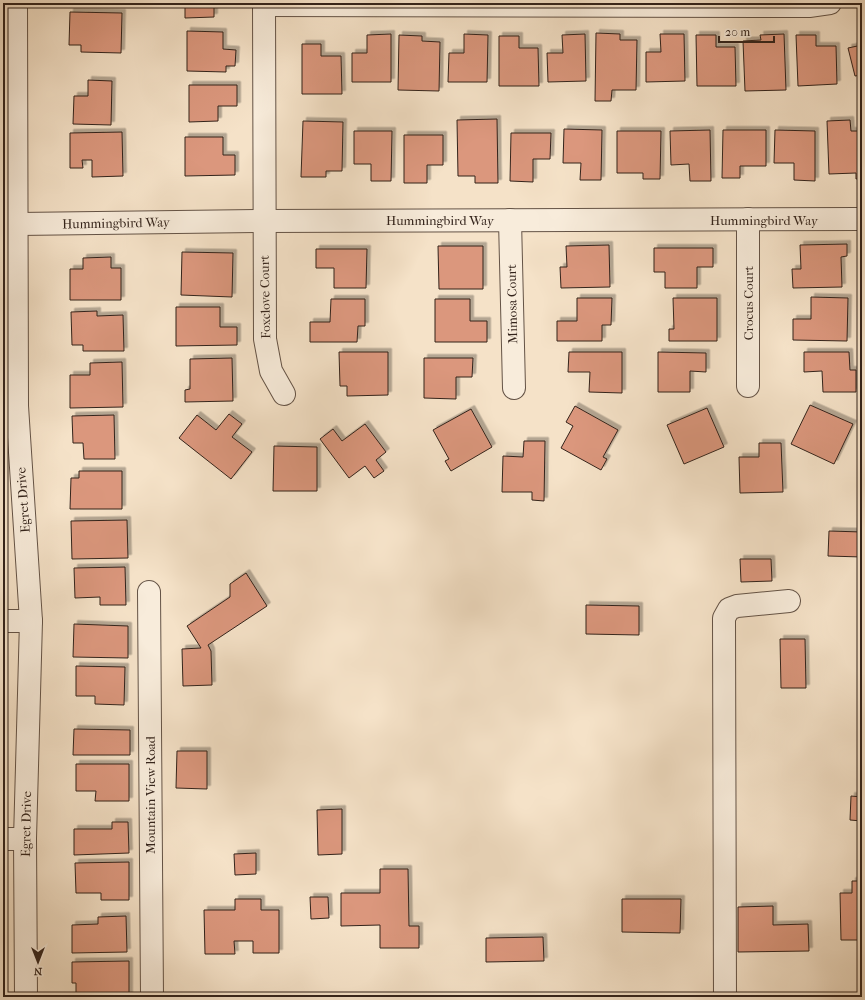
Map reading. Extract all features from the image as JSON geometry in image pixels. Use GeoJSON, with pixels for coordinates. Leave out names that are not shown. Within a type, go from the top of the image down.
{"type":"FeatureCollection","features":[{"type":"Feature","properties":{"kind":"street"},"geometry":{"type":"LineString","coordinates":[[264,4],[809,6],[830,3]]}},
{"type":"Feature","properties":{"kind":"street","name":"Egret Drive"},"geometry":{"type":"LineString","coordinates":[[12,4],[18,224],[10,406],[31,621],[25,839],[26,997]]}},
{"type":"Feature","properties":{"kind":"street","name":"Foxclove Court"},"geometry":{"type":"LineString","coordinates":[[264,4],[265,339],[271,371],[284,394]]}},
{"type":"Feature","properties":{"kind":"street","name":"Crocus Court"},"geometry":{"type":"LineString","coordinates":[[748,219],[748,386]]}},
{"type":"Feature","properties":{"kind":"street","name":"Hummingbird Way"},"geometry":{"type":"LineString","coordinates":[[18,224],[264,221],[862,219]]}},
{"type":"Feature","properties":{"kind":"street","name":"Mimosa Court"},"geometry":{"type":"LineString","coordinates":[[510,220],[514,388]]}},
{"type":"Feature","properties":{"kind":"street","name":"Mountain View Road"},"geometry":{"type":"LineString","coordinates":[[149,592],[152,997]]}},
{"type":"Feature","properties":{"kind":"street"},"geometry":{"type":"LineString","coordinates":[[724,997],[724,618],[729,609],[737,606],[789,601]]}},
{"type":"Feature","properties":{"kind":"street"},"geometry":{"type":"LineString","coordinates":[[3,621],[31,621]]}},
{"type":"Feature","properties":{"kind":"street"},"geometry":{"type":"LineString","coordinates":[[3,839],[25,839]]}},
{"type":"Feature","properties":{"kind":"building"},"geometry":{"type":"Polygon","coordinates":[[[185,3],[214,3],[214,17],[185,18],[185,3]]]}},
{"type":"Feature","properties":{"kind":"building"},"geometry":{"type":"Polygon","coordinates":[[[70,12],[122,13],[121,53],[81,52],[81,45],[69,45],[70,12]]]}},
{"type":"Feature","properties":{"kind":"building"},"geometry":{"type":"Polygon","coordinates":[[[862,25],[862,44],[858,26],[862,25]]]}},
{"type":"Feature","properties":{"kind":"building"},"geometry":{"type":"Polygon","coordinates":[[[187,31],[223,32],[223,49],[236,50],[235,66],[226,66],[226,72],[187,71],[187,31]]]}},
{"type":"Feature","properties":{"kind":"building"},"geometry":{"type":"Polygon","coordinates":[[[596,33],[620,34],[620,40],[637,40],[636,90],[612,90],[611,101],[595,101],[596,33]]]}},
{"type":"Feature","properties":{"kind":"building"},"geometry":{"type":"Polygon","coordinates":[[[391,34],[391,82],[352,82],[352,53],[367,53],[367,35],[391,34]]]}},
{"type":"Feature","properties":{"kind":"building"},"geometry":{"type":"Polygon","coordinates":[[[464,34],[488,35],[487,82],[448,82],[449,53],[464,53],[464,34]]]}},
{"type":"Feature","properties":{"kind":"building"},"geometry":{"type":"Polygon","coordinates":[[[585,34],[586,81],[548,82],[547,53],[563,53],[562,35],[585,34]]]}},
{"type":"Feature","properties":{"kind":"building"},"geometry":{"type":"Polygon","coordinates":[[[660,34],[684,34],[685,81],[646,82],[646,52],[661,52],[660,34]]]}},
{"type":"Feature","properties":{"kind":"building"},"geometry":{"type":"Polygon","coordinates":[[[784,34],[786,90],[745,91],[743,41],[761,40],[760,35],[784,34]]]}},
{"type":"Feature","properties":{"kind":"building"},"geometry":{"type":"Polygon","coordinates":[[[399,35],[422,36],[422,41],[440,42],[439,91],[398,90],[399,35]]]}},
{"type":"Feature","properties":{"kind":"building"},"geometry":{"type":"Polygon","coordinates":[[[696,35],[716,35],[716,47],[735,47],[736,86],[697,86],[696,35]]]}},
{"type":"Feature","properties":{"kind":"building"},"geometry":{"type":"Polygon","coordinates":[[[796,35],[816,35],[816,46],[836,46],[837,84],[798,86],[796,35]]]}},
{"type":"Feature","properties":{"kind":"building"},"geometry":{"type":"Polygon","coordinates":[[[499,36],[519,36],[519,48],[538,48],[539,86],[499,86],[499,36]]]}},
{"type":"Feature","properties":{"kind":"building"},"geometry":{"type":"Polygon","coordinates":[[[302,44],[321,44],[321,56],[341,56],[342,94],[302,94],[302,44]]]}},
{"type":"Feature","properties":{"kind":"building"},"geometry":{"type":"Polygon","coordinates":[[[862,45],[862,75],[855,76],[848,48],[862,45]]]}},
{"type":"Feature","properties":{"kind":"building"},"geometry":{"type":"Polygon","coordinates":[[[88,80],[112,81],[111,125],[73,124],[74,96],[88,96],[88,80]]]}},
{"type":"Feature","properties":{"kind":"building"},"geometry":{"type":"Polygon","coordinates":[[[189,85],[237,85],[237,106],[218,106],[218,121],[189,122],[189,85]]]}},
{"type":"Feature","properties":{"kind":"building"},"geometry":{"type":"Polygon","coordinates":[[[497,119],[498,183],[475,183],[475,176],[458,176],[457,120],[497,119]]]}},
{"type":"Feature","properties":{"kind":"building"},"geometry":{"type":"Polygon","coordinates":[[[850,120],[851,131],[862,131],[862,178],[856,179],[856,173],[829,174],[827,121],[850,120]]]}},
{"type":"Feature","properties":{"kind":"building"},"geometry":{"type":"Polygon","coordinates":[[[303,121],[343,122],[342,171],[326,171],[326,177],[301,177],[303,121]]]}},
{"type":"Feature","properties":{"kind":"building"},"geometry":{"type":"Polygon","coordinates":[[[564,129],[602,130],[601,180],[580,180],[581,163],[563,163],[564,129]]]}},
{"type":"Feature","properties":{"kind":"building"},"geometry":{"type":"Polygon","coordinates":[[[710,130],[711,181],[690,181],[689,164],[671,165],[670,131],[710,130]]]}},
{"type":"Feature","properties":{"kind":"building"},"geometry":{"type":"Polygon","coordinates":[[[723,130],[766,130],[766,166],[740,166],[740,178],[722,178],[723,130]]]}},
{"type":"Feature","properties":{"kind":"building"},"geometry":{"type":"Polygon","coordinates":[[[775,130],[815,131],[815,181],[794,180],[794,163],[774,163],[775,130]]]}},
{"type":"Feature","properties":{"kind":"building"},"geometry":{"type":"Polygon","coordinates":[[[354,131],[392,131],[391,181],[371,181],[371,164],[354,164],[354,131]]]}},
{"type":"Feature","properties":{"kind":"building"},"geometry":{"type":"Polygon","coordinates":[[[617,131],[661,131],[660,179],[643,179],[643,173],[617,173],[617,131]]]}},
{"type":"Feature","properties":{"kind":"building"},"geometry":{"type":"Polygon","coordinates":[[[122,132],[123,176],[92,177],[92,160],[82,160],[83,168],[70,168],[70,133],[122,132]]]}},
{"type":"Feature","properties":{"kind":"building"},"geometry":{"type":"Polygon","coordinates":[[[511,133],[551,133],[550,159],[533,159],[533,182],[510,181],[511,133]]]}},
{"type":"Feature","properties":{"kind":"building"},"geometry":{"type":"Polygon","coordinates":[[[404,135],[443,135],[443,165],[427,165],[427,183],[404,183],[404,135]]]}},
{"type":"Feature","properties":{"kind":"building"},"geometry":{"type":"Polygon","coordinates":[[[185,137],[223,137],[223,155],[235,155],[235,175],[185,176],[185,137]]]}},
{"type":"Feature","properties":{"kind":"building"},"geometry":{"type":"Polygon","coordinates":[[[847,244],[847,256],[841,257],[842,287],[793,288],[792,269],[801,269],[800,245],[847,244]]]}},
{"type":"Feature","properties":{"kind":"building"},"geometry":{"type":"Polygon","coordinates":[[[609,245],[610,287],[561,288],[560,267],[567,267],[566,246],[609,245]]]}},
{"type":"Feature","properties":{"kind":"building"},"geometry":{"type":"Polygon","coordinates":[[[438,246],[483,246],[483,289],[439,289],[438,246]]]}},
{"type":"Feature","properties":{"kind":"building"},"geometry":{"type":"Polygon","coordinates":[[[654,248],[713,248],[713,267],[697,267],[697,288],[665,288],[665,272],[654,272],[654,248]]]}},
{"type":"Feature","properties":{"kind":"building"},"geometry":{"type":"Polygon","coordinates":[[[316,249],[367,249],[366,288],[334,288],[334,268],[316,268],[316,249]]]}},
{"type":"Feature","properties":{"kind":"building"},"geometry":{"type":"Polygon","coordinates":[[[182,252],[233,253],[232,297],[181,295],[182,252]]]}},
{"type":"Feature","properties":{"kind":"building"},"geometry":{"type":"Polygon","coordinates":[[[111,257],[111,268],[121,268],[121,300],[70,300],[70,269],[83,269],[83,258],[111,257]]]}},
{"type":"Feature","properties":{"kind":"building"},"geometry":{"type":"Polygon","coordinates":[[[811,297],[848,298],[847,341],[793,340],[793,319],[811,319],[811,297]]]}},
{"type":"Feature","properties":{"kind":"building"},"geometry":{"type":"Polygon","coordinates":[[[577,298],[612,298],[611,325],[602,325],[602,341],[557,341],[557,321],[577,321],[577,298]]]}},
{"type":"Feature","properties":{"kind":"building"},"geometry":{"type":"Polygon","coordinates":[[[673,298],[717,298],[717,341],[669,341],[669,329],[674,329],[673,298]]]}},
{"type":"Feature","properties":{"kind":"building"},"geometry":{"type":"Polygon","coordinates":[[[331,299],[365,299],[365,326],[358,326],[357,342],[310,342],[310,322],[330,322],[331,299]]]}},
{"type":"Feature","properties":{"kind":"building"},"geometry":{"type":"Polygon","coordinates":[[[435,299],[470,299],[470,321],[487,321],[487,342],[435,342],[435,299]]]}},
{"type":"Feature","properties":{"kind":"building"},"geometry":{"type":"Polygon","coordinates":[[[176,307],[220,307],[220,327],[237,327],[237,345],[176,346],[176,307]]]}},
{"type":"Feature","properties":{"kind":"building"},"geometry":{"type":"Polygon","coordinates":[[[97,311],[97,316],[123,315],[124,351],[83,351],[83,345],[72,345],[71,312],[97,311]]]}},
{"type":"Feature","properties":{"kind":"building"},"geometry":{"type":"Polygon","coordinates":[[[339,352],[388,352],[388,395],[347,396],[347,386],[340,386],[339,352]]]}},
{"type":"Feature","properties":{"kind":"building"},"geometry":{"type":"Polygon","coordinates":[[[569,352],[622,352],[622,393],[589,392],[590,372],[568,372],[569,352]]]}},
{"type":"Feature","properties":{"kind":"building"},"geometry":{"type":"Polygon","coordinates":[[[658,352],[706,353],[706,372],[690,371],[690,392],[658,392],[658,352]]]}},
{"type":"Feature","properties":{"kind":"building"},"geometry":{"type":"Polygon","coordinates":[[[804,352],[849,352],[850,370],[856,370],[856,392],[823,392],[822,371],[804,372],[804,352]]]}},
{"type":"Feature","properties":{"kind":"building"},"geometry":{"type":"Polygon","coordinates":[[[232,358],[233,401],[185,402],[185,390],[190,389],[190,359],[232,358]]]}},
{"type":"Feature","properties":{"kind":"building"},"geometry":{"type":"Polygon","coordinates":[[[424,358],[473,358],[472,377],[456,377],[456,399],[424,398],[424,358]]]}},
{"type":"Feature","properties":{"kind":"building"},"geometry":{"type":"Polygon","coordinates":[[[122,362],[123,407],[70,408],[70,375],[90,375],[90,363],[122,362]]]}},
{"type":"Feature","properties":{"kind":"building"},"geometry":{"type":"Polygon","coordinates":[[[810,405],[853,424],[834,464],[791,444],[810,405]]]}},
{"type":"Feature","properties":{"kind":"building"},"geometry":{"type":"Polygon","coordinates":[[[575,406],[618,430],[603,457],[607,459],[601,470],[561,448],[573,426],[566,422],[575,406]]]}},
{"type":"Feature","properties":{"kind":"building"},"geometry":{"type":"Polygon","coordinates":[[[707,408],[724,447],[684,464],[667,425],[707,408]]]}},
{"type":"Feature","properties":{"kind":"building"},"geometry":{"type":"Polygon","coordinates":[[[471,409],[492,447],[451,471],[445,461],[449,459],[433,430],[471,409]]]}},
{"type":"Feature","properties":{"kind":"building"},"geometry":{"type":"Polygon","coordinates":[[[229,414],[242,424],[232,437],[252,452],[231,479],[179,438],[197,415],[216,430],[229,414]]]}},
{"type":"Feature","properties":{"kind":"building"},"geometry":{"type":"Polygon","coordinates":[[[114,415],[115,459],[84,459],[83,443],[73,443],[72,416],[114,415]]]}},
{"type":"Feature","properties":{"kind":"building"},"geometry":{"type":"Polygon","coordinates":[[[365,424],[386,452],[376,460],[384,471],[374,478],[365,466],[349,478],[320,439],[333,429],[342,441],[365,424]]]}},
{"type":"Feature","properties":{"kind":"building"},"geometry":{"type":"Polygon","coordinates":[[[524,441],[545,441],[544,501],[532,500],[532,492],[502,492],[503,456],[523,457],[524,441]]]}},
{"type":"Feature","properties":{"kind":"building"},"geometry":{"type":"Polygon","coordinates":[[[759,443],[781,443],[783,492],[740,493],[739,457],[759,457],[759,443]]]}},
{"type":"Feature","properties":{"kind":"building"},"geometry":{"type":"Polygon","coordinates":[[[274,446],[317,447],[317,491],[273,491],[274,446]]]}},
{"type":"Feature","properties":{"kind":"building"},"geometry":{"type":"Polygon","coordinates":[[[79,471],[122,471],[122,509],[70,509],[71,478],[79,478],[79,471]]]}},
{"type":"Feature","properties":{"kind":"building"},"geometry":{"type":"Polygon","coordinates":[[[127,520],[128,558],[72,559],[71,521],[127,520]]]}},
{"type":"Feature","properties":{"kind":"building"},"geometry":{"type":"Polygon","coordinates":[[[829,531],[862,532],[862,557],[828,556],[829,531]]]}},
{"type":"Feature","properties":{"kind":"building"},"geometry":{"type":"Polygon","coordinates":[[[740,559],[771,559],[772,581],[741,582],[740,559]]]}},
{"type":"Feature","properties":{"kind":"building"},"geometry":{"type":"Polygon","coordinates":[[[125,567],[126,605],[100,605],[100,597],[75,598],[74,568],[125,567]]]}},
{"type":"Feature","properties":{"kind":"building"},"geometry":{"type":"Polygon","coordinates":[[[246,573],[267,606],[208,645],[211,651],[212,685],[183,686],[182,649],[201,648],[187,626],[230,597],[230,584],[246,573]]]}},
{"type":"Feature","properties":{"kind":"building"},"geometry":{"type":"Polygon","coordinates":[[[586,605],[639,606],[639,635],[586,634],[586,605]]]}},
{"type":"Feature","properties":{"kind":"building"},"geometry":{"type":"Polygon","coordinates":[[[74,624],[128,626],[128,658],[73,657],[74,624]]]}},
{"type":"Feature","properties":{"kind":"building"},"geometry":{"type":"Polygon","coordinates":[[[780,639],[805,639],[806,688],[781,688],[780,639]]]}},
{"type":"Feature","properties":{"kind":"building"},"geometry":{"type":"Polygon","coordinates":[[[76,666],[125,667],[124,705],[95,704],[95,696],[76,696],[76,666]]]}},
{"type":"Feature","properties":{"kind":"building"},"geometry":{"type":"Polygon","coordinates":[[[74,729],[130,730],[130,755],[73,755],[74,729]]]}},
{"type":"Feature","properties":{"kind":"building"},"geometry":{"type":"Polygon","coordinates":[[[177,751],[207,751],[207,789],[176,788],[177,751]]]}},
{"type":"Feature","properties":{"kind":"building"},"geometry":{"type":"Polygon","coordinates":[[[76,764],[129,764],[129,801],[95,801],[96,791],[76,791],[76,764]]]}},
{"type":"Feature","properties":{"kind":"building"},"geometry":{"type":"Polygon","coordinates":[[[851,796],[862,797],[862,821],[850,820],[851,796]]]}},
{"type":"Feature","properties":{"kind":"building"},"geometry":{"type":"Polygon","coordinates":[[[342,809],[342,854],[318,855],[317,810],[342,809]]]}},
{"type":"Feature","properties":{"kind":"building"},"geometry":{"type":"Polygon","coordinates":[[[112,822],[128,822],[129,853],[74,855],[74,829],[112,829],[112,822]]]}},
{"type":"Feature","properties":{"kind":"building"},"geometry":{"type":"Polygon","coordinates":[[[256,853],[256,874],[235,875],[234,854],[256,853]]]}},
{"type":"Feature","properties":{"kind":"building"},"geometry":{"type":"Polygon","coordinates":[[[129,862],[129,900],[101,900],[101,893],[76,893],[75,863],[129,862]]]}},
{"type":"Feature","properties":{"kind":"building"},"geometry":{"type":"Polygon","coordinates":[[[380,869],[408,869],[409,926],[419,926],[419,948],[380,948],[380,925],[341,926],[341,893],[380,893],[380,869]]]}},
{"type":"Feature","properties":{"kind":"building"},"geometry":{"type":"Polygon","coordinates":[[[852,881],[862,881],[862,940],[841,940],[840,893],[852,893],[852,881]]]}},
{"type":"Feature","properties":{"kind":"building"},"geometry":{"type":"Polygon","coordinates":[[[310,897],[328,897],[329,918],[311,919],[310,897]]]}},
{"type":"Feature","properties":{"kind":"building"},"geometry":{"type":"Polygon","coordinates":[[[235,899],[261,899],[261,910],[279,910],[279,953],[253,953],[253,941],[234,941],[235,954],[205,954],[204,910],[235,910],[235,899]]]}},
{"type":"Feature","properties":{"kind":"building"},"geometry":{"type":"Polygon","coordinates":[[[622,899],[681,899],[680,933],[622,932],[622,899]]]}},
{"type":"Feature","properties":{"kind":"building"},"geometry":{"type":"Polygon","coordinates":[[[773,906],[773,925],[808,924],[809,951],[738,952],[738,907],[773,906]]]}},
{"type":"Feature","properties":{"kind":"building"},"geometry":{"type":"Polygon","coordinates":[[[126,916],[127,952],[72,953],[72,925],[98,924],[98,917],[126,916]]]}},
{"type":"Feature","properties":{"kind":"building"},"geometry":{"type":"Polygon","coordinates":[[[543,937],[544,961],[486,962],[486,938],[543,937]]]}},
{"type":"Feature","properties":{"kind":"building"},"geometry":{"type":"Polygon","coordinates":[[[129,961],[129,997],[76,997],[76,983],[72,983],[72,962],[129,961]]]}}]}
